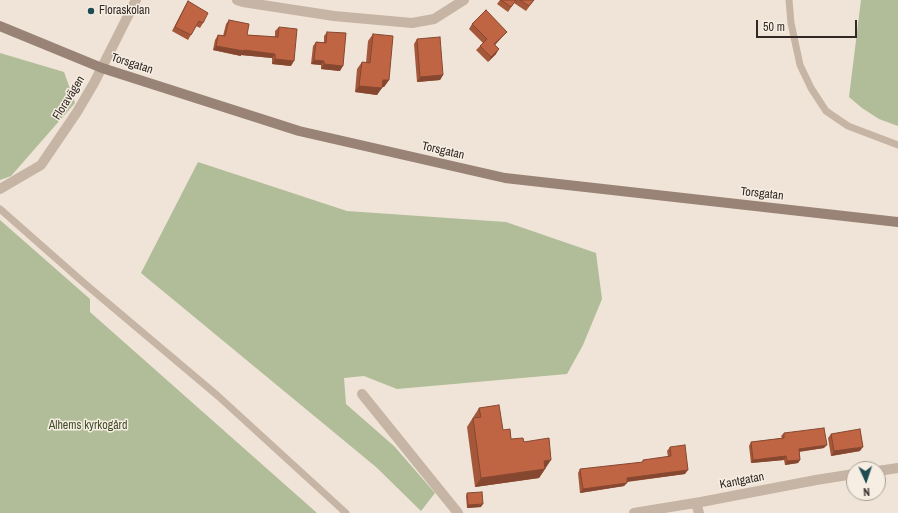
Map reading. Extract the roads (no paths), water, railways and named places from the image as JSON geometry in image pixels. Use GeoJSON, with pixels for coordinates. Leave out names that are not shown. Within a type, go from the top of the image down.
{"type":"FeatureCollection","features":[{"type":"Feature","properties":{"kind":"main road","name":"Torsgatan"},"geometry":{"type":"LineString","coordinates":[[0,26],[102,68],[300,131],[505,178],[898,222]]}},
{"type":"Feature","properties":{"kind":"street","name":"Floravägen"},"geometry":{"type":"LineString","coordinates":[[0,190],[41,165],[77,112],[102,68],[136,0]]}},
{"type":"Feature","properties":{"kind":"street"},"geometry":{"type":"LineString","coordinates":[[237,0],[334,16],[412,23],[434,19],[464,0]]}},
{"type":"Feature","properties":{"kind":"street"},"geometry":{"type":"LineString","coordinates":[[362,394],[458,513]]}},
{"type":"Feature","properties":{"kind":"street"},"geometry":{"type":"LineString","coordinates":[[886,470],[898,468]]}},
{"type":"Feature","properties":{"kind":"street","name":"Kantgatan"},"geometry":{"type":"LineString","coordinates":[[634,513],[846,475]]}},
{"type":"Feature","properties":{"kind":"street"},"geometry":{"type":"LineString","coordinates":[[696,503],[699,513]]}},
{"type":"Feature","properties":{"kind":"lane"},"geometry":{"type":"LineString","coordinates":[[789,0],[791,23],[800,65],[826,111],[848,126],[898,145]]}},
{"type":"Feature","properties":{"kind":"lane"},"geometry":{"type":"LineString","coordinates":[[0,209],[84,283],[218,396],[346,513]]}},
{"type":"Feature","properties":{"kind":"place","name":"Floraskolan"},"geometry":{"type":"Point","coordinates":[91,11]}},
{"type":"Feature","properties":{"kind":"park label","name":"Alhems kyrkogård"},"geometry":{"type":"Point","coordinates":[88,426]}}]}
